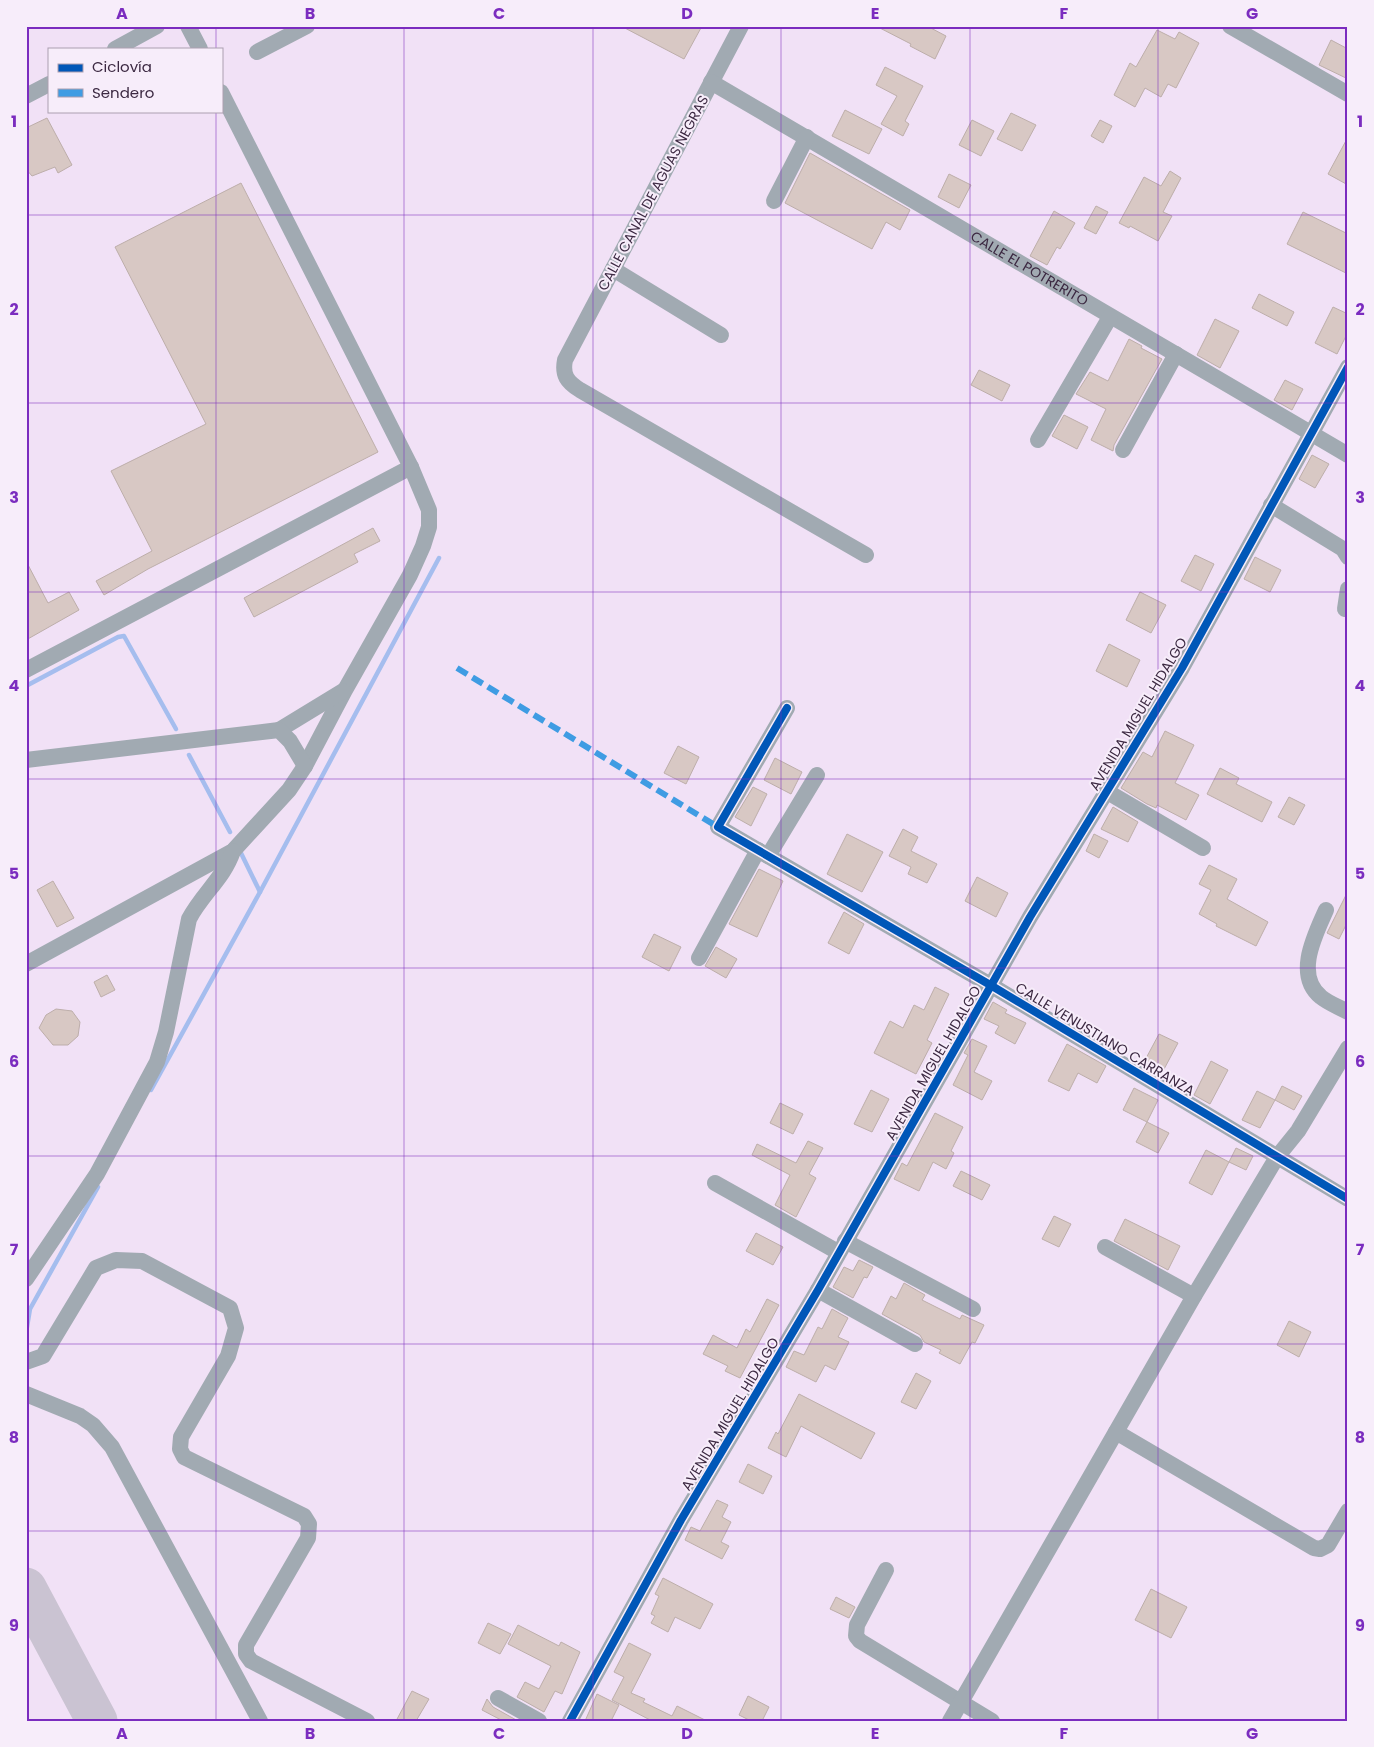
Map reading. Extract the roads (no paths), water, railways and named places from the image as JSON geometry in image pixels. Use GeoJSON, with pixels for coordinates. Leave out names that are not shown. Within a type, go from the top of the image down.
{"type":"FeatureCollection","features":[{"type":"Feature","properties":{"kind":"street"},"geometry":{"type":"LineString","coordinates":[[117,48],[157,26]]}},
{"type":"Feature","properties":{"kind":"street"},"geometry":{"type":"LineString","coordinates":[[188,26],[199,48]]}},
{"type":"Feature","properties":{"kind":"street"},"geometry":{"type":"LineString","coordinates":[[256,52],[308,26]]}},
{"type":"Feature","properties":{"kind":"street","name":"CALLE CANAL DE AGUAS NEGRAS"},"geometry":{"type":"LineString","coordinates":[[741,26],[564,360],[565,375],[569,383],[866,555]]}},
{"type":"Feature","properties":{"kind":"street"},"geometry":{"type":"LineString","coordinates":[[1230,26],[1348,94]]}},
{"type":"Feature","properties":{"kind":"street","name":"CALLE EL POTRERITO"},"geometry":{"type":"LineString","coordinates":[[711,82],[1348,455]]}},
{"type":"Feature","properties":{"kind":"street"},"geometry":{"type":"LineString","coordinates":[[26,96],[48,85]]}},
{"type":"Feature","properties":{"kind":"street"},"geometry":{"type":"LineString","coordinates":[[26,964],[233,851],[268,815],[290,790],[305,766],[345,690],[410,575],[429,527],[429,510],[412,467],[222,94]]}},
{"type":"Feature","properties":{"kind":"street"},"geometry":{"type":"LineString","coordinates":[[774,201],[807,137]]}},
{"type":"Feature","properties":{"kind":"street"},"geometry":{"type":"LineString","coordinates":[[613,269],[721,335]]}},
{"type":"Feature","properties":{"kind":"street"},"geometry":{"type":"LineString","coordinates":[[1038,440],[1110,317]]}},
{"type":"Feature","properties":{"kind":"street"},"geometry":{"type":"LineString","coordinates":[[1123,450],[1176,354]]}},
{"type":"Feature","properties":{"kind":"street","name":"AVENIDA MIGUEL HIDALGO"},"geometry":{"type":"LineString","coordinates":[[570,1721],[681,1520],[818,1290],[1106,791],[1182,668],[1310,432],[1348,367]]}},
{"type":"Feature","properties":{"kind":"street"},"geometry":{"type":"LineString","coordinates":[[26,670],[412,467]]}},
{"type":"Feature","properties":{"kind":"street"},"geometry":{"type":"LineString","coordinates":[[1271,505],[1343,549],[1348,557]]}},
{"type":"Feature","properties":{"kind":"street"},"geometry":{"type":"LineString","coordinates":[[1345,609],[1348,589]]}},
{"type":"Feature","properties":{"kind":"street"},"geometry":{"type":"LineString","coordinates":[[26,760],[279,730],[345,690]]}},
{"type":"Feature","properties":{"kind":"street","name":"CALLE VENUSTIANO CARRANZA"},"geometry":{"type":"LineString","coordinates":[[787,708],[718,827],[992,986],[1348,1199]]}},
{"type":"Feature","properties":{"kind":"street"},"geometry":{"type":"LineString","coordinates":[[279,730],[290,741],[305,766]]}},
{"type":"Feature","properties":{"kind":"street"},"geometry":{"type":"LineString","coordinates":[[699,958],[763,853],[817,775]]}},
{"type":"Feature","properties":{"kind":"street"},"geometry":{"type":"LineString","coordinates":[[1106,791],[1203,848]]}},
{"type":"Feature","properties":{"kind":"street"},"geometry":{"type":"LineString","coordinates":[[27,1275],[97,1174],[157,1062],[166,1032],[189,919],[197,904],[228,864],[233,851]]}},
{"type":"Feature","properties":{"kind":"street"},"geometry":{"type":"LineString","coordinates":[[1326,910],[1312,942],[1307,973],[1314,990],[1321,997],[1348,1012]]}},
{"type":"Feature","properties":{"kind":"street"},"geometry":{"type":"LineString","coordinates":[[950,1721],[1194,1296],[1277,1156],[1298,1130],[1348,1048]]}},
{"type":"Feature","properties":{"kind":"street"},"geometry":{"type":"LineString","coordinates":[[715,1183],[973,1309]]}},
{"type":"Feature","properties":{"kind":"street"},"geometry":{"type":"LineString","coordinates":[[1106,1247],[1194,1296]]}},
{"type":"Feature","properties":{"kind":"street"},"geometry":{"type":"LineString","coordinates":[[26,1362],[43,1356],[96,1268],[116,1260],[142,1261],[230,1308],[236,1328],[228,1356],[181,1437],[180,1449],[184,1457],[304,1516],[309,1524],[308,1538],[246,1645],[246,1654],[251,1661],[367,1721]]}},
{"type":"Feature","properties":{"kind":"street"},"geometry":{"type":"LineString","coordinates":[[818,1290],[915,1344]]}},
{"type":"Feature","properties":{"kind":"street"},"geometry":{"type":"LineString","coordinates":[[26,1394],[80,1416],[93,1425],[112,1447],[260,1721]]}},
{"type":"Feature","properties":{"kind":"street"},"geometry":{"type":"LineString","coordinates":[[1116,1432],[1314,1548],[1320,1549],[1328,1546],[1348,1511]]}},
{"type":"Feature","properties":{"kind":"street"},"geometry":{"type":"LineString","coordinates":[[886,1570],[857,1626],[856,1636],[860,1641],[992,1721]]}},
{"type":"Feature","properties":{"kind":"street"},"geometry":{"type":"LineString","coordinates":[[498,1698],[539,1721]]}},
{"type":"Feature","properties":{"kind":"waterway"},"geometry":{"type":"LineString","coordinates":[[151,1090],[260,892],[439,558]]}},
{"type":"Feature","properties":{"kind":"waterway"},"geometry":{"type":"LineString","coordinates":[[26,686],[118,637],[124,636],[176,729]]}},
{"type":"Feature","properties":{"kind":"waterway"},"geometry":{"type":"LineString","coordinates":[[189,755],[230,832]]}},
{"type":"Feature","properties":{"kind":"waterway"},"geometry":{"type":"LineString","coordinates":[[240,851],[260,892]]}},
{"type":"Feature","properties":{"kind":"waterway"},"geometry":{"type":"LineString","coordinates":[[26,1333],[30,1309],[98,1187]]}}]}
